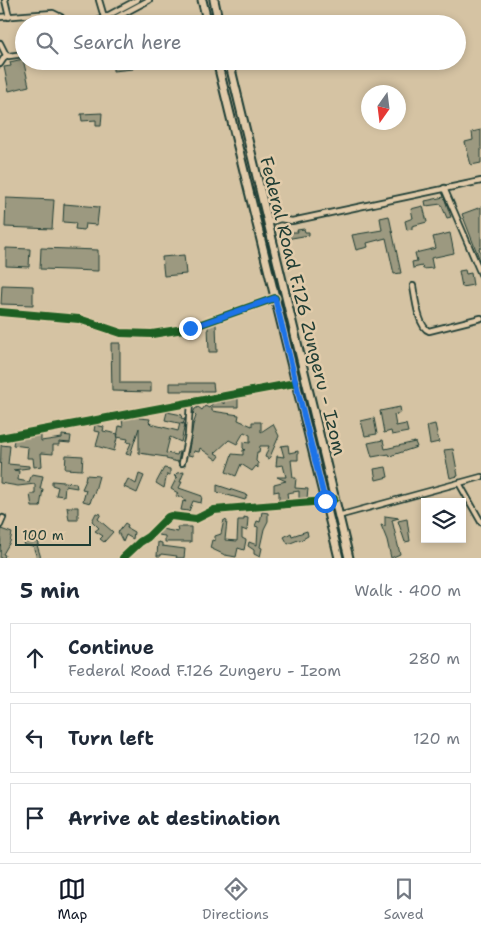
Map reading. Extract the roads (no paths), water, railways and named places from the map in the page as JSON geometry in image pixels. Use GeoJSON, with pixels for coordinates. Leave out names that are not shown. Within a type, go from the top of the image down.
{"type":"FeatureCollection","features":[{"type":"Feature","properties":{"kind":"main road"},"geometry":{"type":"LineString","coordinates":[[202,0],[206,15]]}},
{"type":"Feature","properties":{"kind":"main road"},"geometry":{"type":"LineString","coordinates":[[214,0],[217,15]]}},
{"type":"Feature","properties":{"kind":"main road","name":"Federal Road F.126 Zungeru - Izom"},"geometry":{"type":"LineString","coordinates":[[219,70],[338,558]]}},
{"type":"Feature","properties":{"kind":"main road","name":"Federal Road F.126 Zungeru - Izom"},"geometry":{"type":"LineString","coordinates":[[231,70],[349,558]]}},
{"type":"Feature","properties":{"kind":"main road"},"geometry":{"type":"LineString","coordinates":[[232,126],[244,122]]}},
{"type":"Feature","properties":{"kind":"street"},"geometry":{"type":"LineString","coordinates":[[5,0],[9,17]]}},
{"type":"Feature","properties":{"kind":"street"},"geometry":{"type":"LineString","coordinates":[[99,0],[103,15]]}},
{"type":"Feature","properties":{"kind":"street"},"geometry":{"type":"LineString","coordinates":[[110,15],[138,0]]}},
{"type":"Feature","properties":{"kind":"street"},"geometry":{"type":"LineString","coordinates":[[121,15],[149,0]]}},
{"type":"Feature","properties":{"kind":"street"},"geometry":{"type":"LineString","coordinates":[[38,15],[56,15]]}},
{"type":"Feature","properties":{"kind":"street"},"geometry":{"type":"LineString","coordinates":[[0,18],[15,17]]}},
{"type":"Feature","properties":{"kind":"street"},"geometry":{"type":"LineString","coordinates":[[0,43],[6,55]]}},
{"type":"Feature","properties":{"kind":"street"},"geometry":{"type":"LineString","coordinates":[[6,55],[15,54]]}},
{"type":"Feature","properties":{"kind":"street"},"geometry":{"type":"LineString","coordinates":[[0,64],[6,55]]}},
{"type":"Feature","properties":{"kind":"street"},"geometry":{"type":"LineString","coordinates":[[268,223],[280,219],[292,221],[481,181]]}},
{"type":"Feature","properties":{"kind":"street"},"geometry":{"type":"LineString","coordinates":[[444,188],[478,263],[481,274]]}},
{"type":"Feature","properties":{"kind":"street"},"geometry":{"type":"LineString","coordinates":[[413,286],[421,324],[425,330],[429,331],[481,318]]}},
{"type":"Feature","properties":{"kind":"street"},"geometry":{"type":"LineString","coordinates":[[0,312],[78,319],[121,333],[152,334],[190,328],[275,298]]}},
{"type":"Feature","properties":{"kind":"street"},"geometry":{"type":"LineString","coordinates":[[0,438],[295,383]]}},
{"type":"Feature","properties":{"kind":"street"},"geometry":{"type":"LineString","coordinates":[[182,464],[188,435],[190,402]]}},
{"type":"Feature","properties":{"kind":"street"},"geometry":{"type":"LineString","coordinates":[[338,516],[481,477]]}},
{"type":"Feature","properties":{"kind":"street"},"geometry":{"type":"LineString","coordinates":[[460,482],[481,522]]}},
{"type":"Feature","properties":{"kind":"street"},"geometry":{"type":"LineString","coordinates":[[123,558],[171,516],[196,519],[214,510],[334,499]]}},
{"type":"Feature","properties":{"kind":"street"},"geometry":{"type":"LineString","coordinates":[[0,526],[3,518]]}}]}
